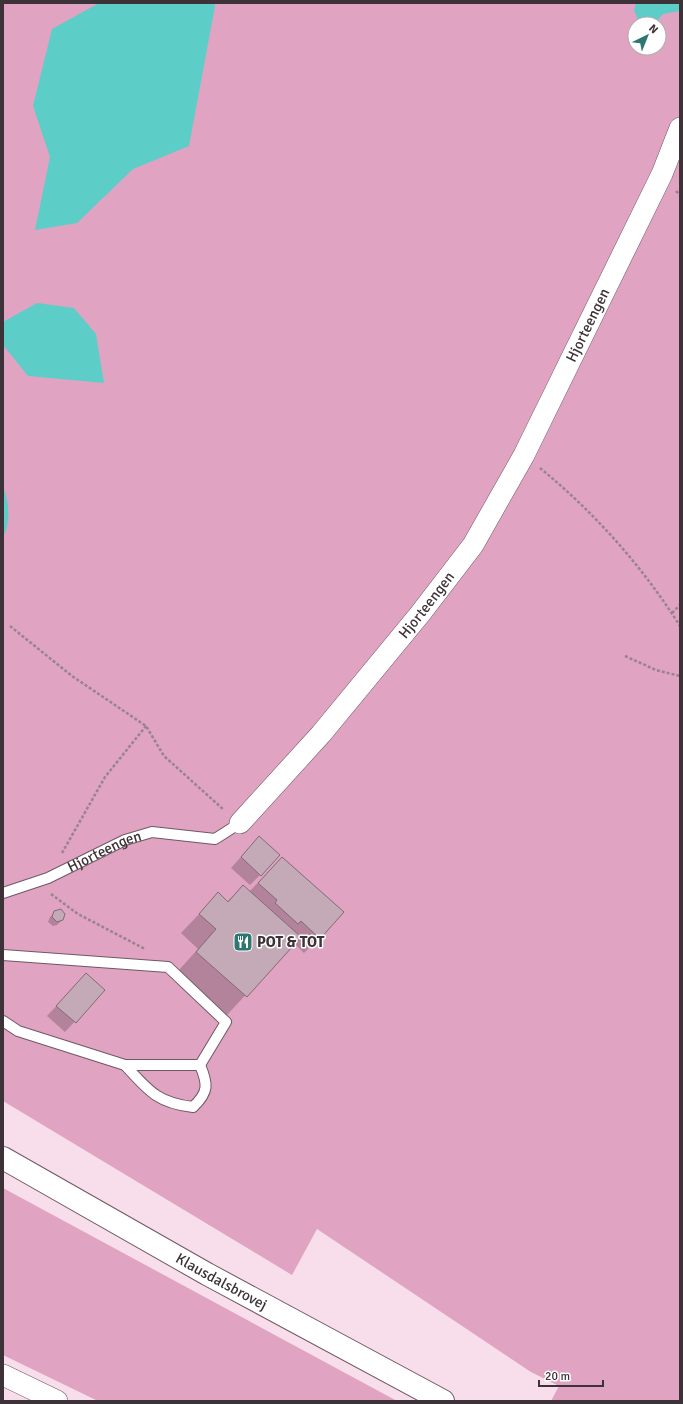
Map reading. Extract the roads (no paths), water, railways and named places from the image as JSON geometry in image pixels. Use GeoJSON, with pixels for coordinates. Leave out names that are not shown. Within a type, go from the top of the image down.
{"type":"FeatureCollection","features":[{"type":"Feature","properties":{"kind":"street","name":"Hjorteengen"},"geometry":{"type":"LineString","coordinates":[[240,823],[321,734],[420,614],[473,545],[524,455],[662,174],[680,128]]}},
{"type":"Feature","properties":{"kind":"street","name":"Klausdalsbrovej"},"geometry":{"type":"LineString","coordinates":[[3,1158],[207,1274],[443,1401]]}},
{"type":"Feature","properties":{"kind":"street"},"geometry":{"type":"LineString","coordinates":[[3,1376],[58,1401]]}},
{"type":"Feature","properties":{"kind":"lane","name":"Hjorteengen"},"geometry":{"type":"LineString","coordinates":[[3,893],[45,879],[125,840],[152,832],[215,839],[240,823]]}},
{"type":"Feature","properties":{"kind":"lane"},"geometry":{"type":"LineString","coordinates":[[3,955],[168,968],[226,1022],[200,1065]]}},
{"type":"Feature","properties":{"kind":"lane"},"geometry":{"type":"LineString","coordinates":[[3,1021],[18,1031],[125,1065],[200,1065]]}},
{"type":"Feature","properties":{"kind":"lane"},"geometry":{"type":"LineString","coordinates":[[125,1065],[152,1094],[175,1105],[193,1107],[204,1097],[207,1081],[200,1065]]}},
{"type":"Feature","properties":{"kind":"place","name":"POT & TOT"},"geometry":{"type":"Point","coordinates":[243,942]}}]}
